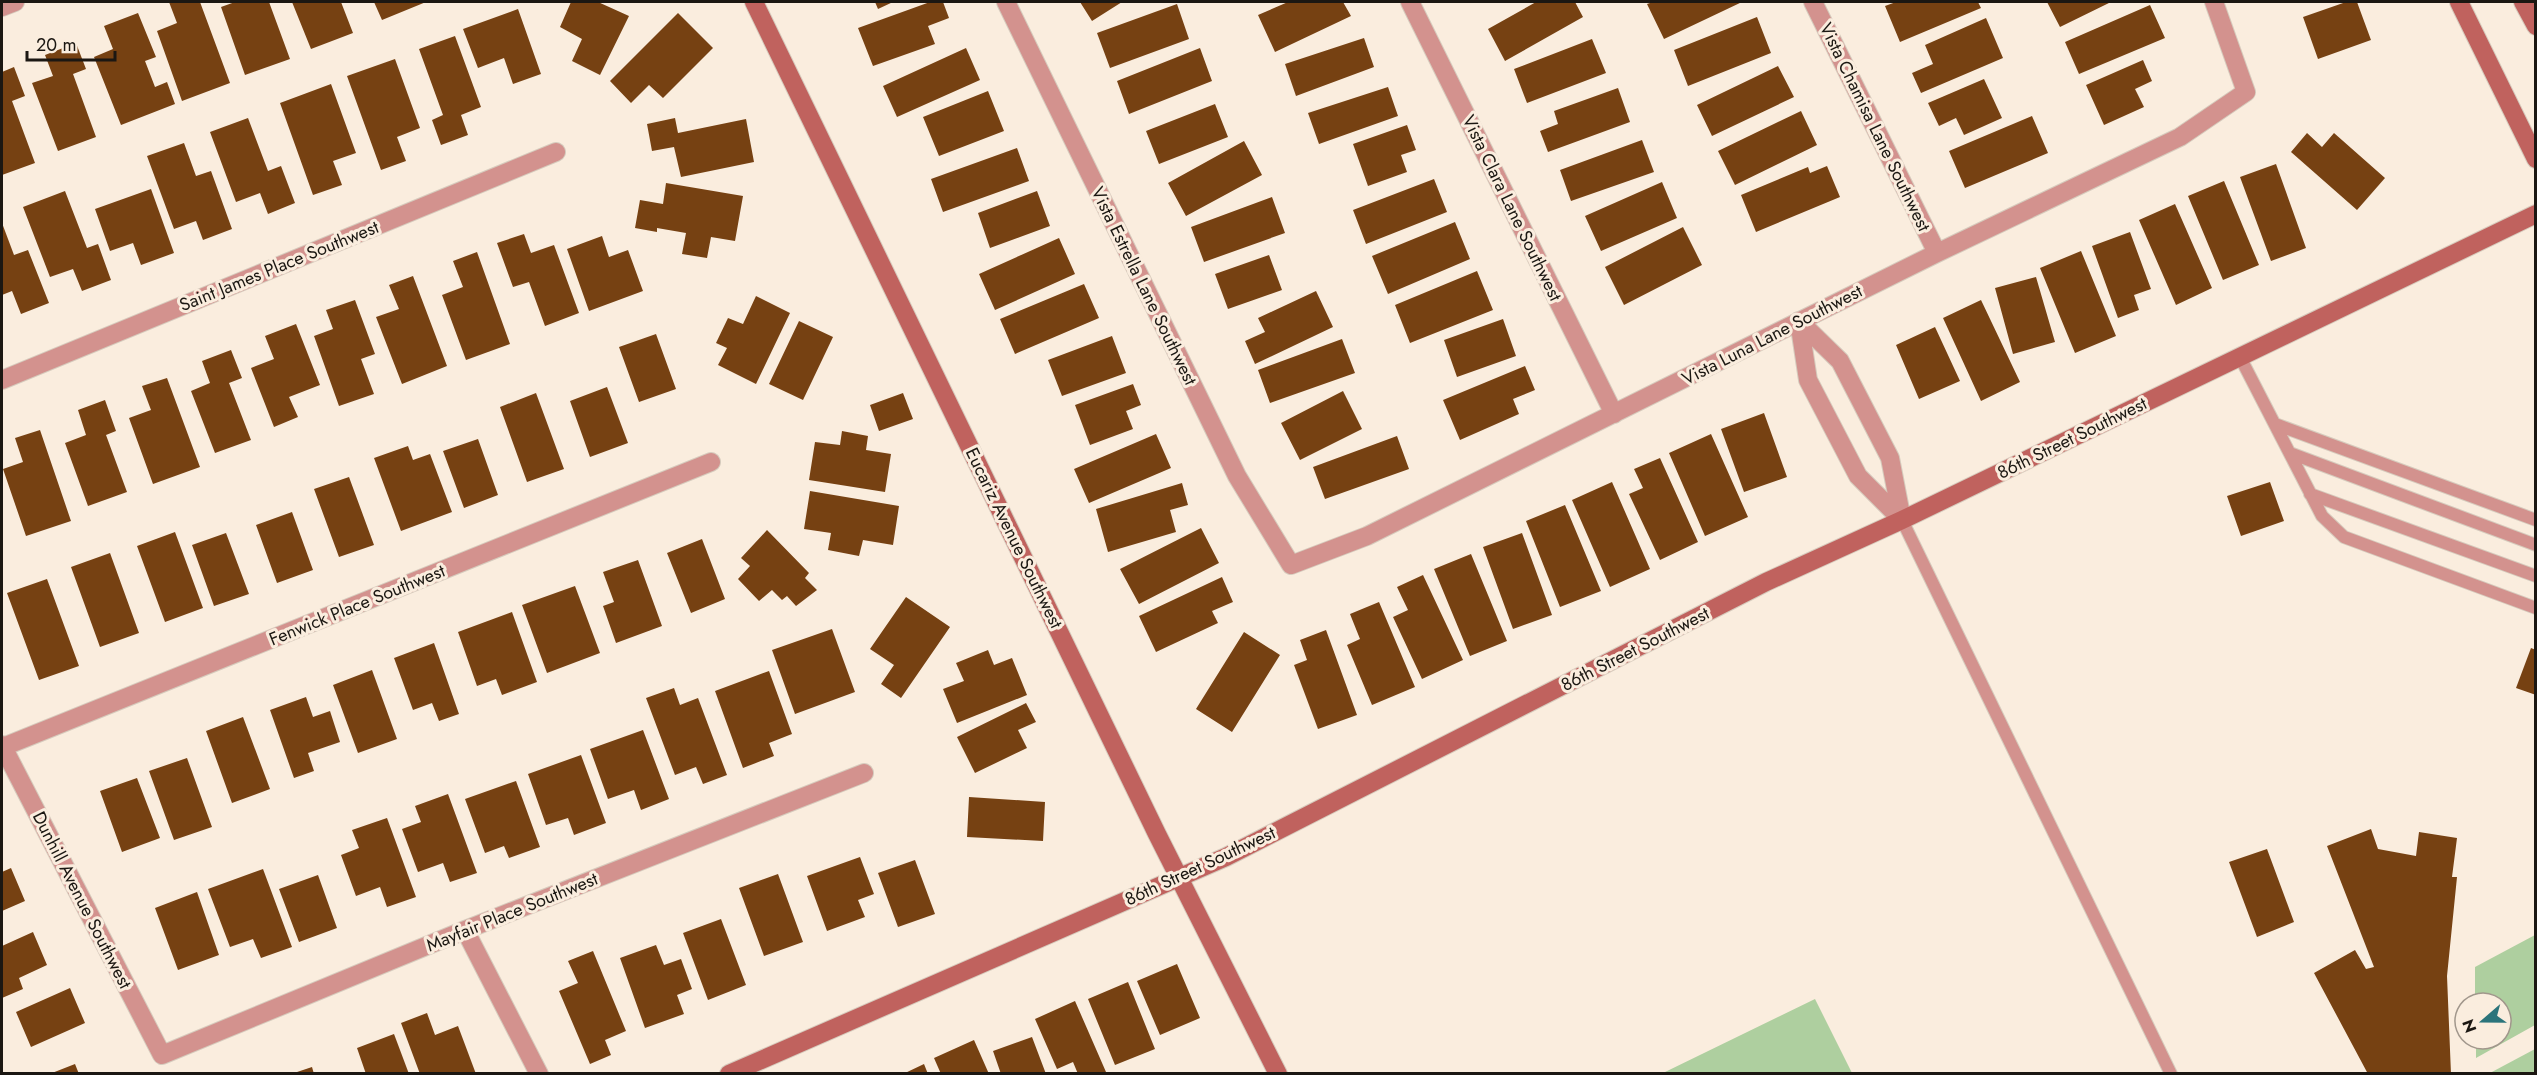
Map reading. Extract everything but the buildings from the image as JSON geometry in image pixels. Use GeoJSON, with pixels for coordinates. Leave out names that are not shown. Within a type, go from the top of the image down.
{"type":"FeatureCollection","features":[{"type":"Feature","properties":{"kind":"street","name":"Eucariz Avenue Southwest"},"geometry":{"type":"LineString","coordinates":[[754,2],[1179,878],[1278,1074]]}},
{"type":"Feature","properties":{"kind":"street","name":"Vista Estrella Lane Southwest"},"geometry":{"type":"LineString","coordinates":[[1006,2],[1237,476],[1291,565]]}},
{"type":"Feature","properties":{"kind":"street","name":"Vista Clara Lane Southwest"},"geometry":{"type":"LineString","coordinates":[[1410,2],[1614,414]]}},
{"type":"Feature","properties":{"kind":"street","name":"Vista Chamisa Lane Southwest"},"geometry":{"type":"LineString","coordinates":[[1813,2],[1937,253]]}},
{"type":"Feature","properties":{"kind":"street","name":"Vista Luna Lane Southwest"},"geometry":{"type":"LineString","coordinates":[[1291,565],[1367,536],[1798,321],[2181,137],[2246,92],[2214,2]]}},
{"type":"Feature","properties":{"kind":"street"},"geometry":{"type":"LineString","coordinates":[[2459,2],[2535,159]]}},
{"type":"Feature","properties":{"kind":"street"},"geometry":{"type":"LineString","coordinates":[[2523,2],[2535,26]]}},
{"type":"Feature","properties":{"kind":"street","name":"Saint James Place Southwest"},"geometry":{"type":"LineString","coordinates":[[2,380],[556,152]]}},
{"type":"Feature","properties":{"kind":"street","name":"86th Street Southwest"},"geometry":{"type":"LineString","coordinates":[[729,1074],[758,1068],[1226,857],[1766,582],[1902,520],[2535,214]]}},
{"type":"Feature","properties":{"kind":"street"},"geometry":{"type":"LineString","coordinates":[[1798,321],[1840,361],[1890,458],[1902,520]]}},
{"type":"Feature","properties":{"kind":"street"},"geometry":{"type":"LineString","coordinates":[[1798,321],[1808,380],[1852,467],[1858,476],[1902,520]]}},
{"type":"Feature","properties":{"kind":"street","name":"Fenwick Place Southwest"},"geometry":{"type":"LineString","coordinates":[[2,746],[711,462]]}},
{"type":"Feature","properties":{"kind":"street","name":"Dunhill Avenue Southwest"},"geometry":{"type":"LineString","coordinates":[[2,746],[162,1055]]}},
{"type":"Feature","properties":{"kind":"street","name":"Mayfair Place Southwest"},"geometry":{"type":"LineString","coordinates":[[162,1055],[465,930],[864,773]]}},
{"type":"Feature","properties":{"kind":"street"},"geometry":{"type":"LineString","coordinates":[[465,930],[539,1074]]}},
{"type":"Feature","properties":{"kind":"lane"},"geometry":{"type":"LineString","coordinates":[[2240,357],[2322,516],[2344,537],[2535,608]]}},
{"type":"Feature","properties":{"kind":"lane"},"geometry":{"type":"LineString","coordinates":[[2275,424],[2535,520]]}},
{"type":"Feature","properties":{"kind":"lane"},"geometry":{"type":"LineString","coordinates":[[2290,453],[2535,545]]}},
{"type":"Feature","properties":{"kind":"lane"},"geometry":{"type":"LineString","coordinates":[[2310,494],[2535,576]]}},
{"type":"Feature","properties":{"kind":"lane"},"geometry":{"type":"LineString","coordinates":[[1902,520],[2171,1074]]}},
{"type":"Feature","properties":{"kind":"green space"},"geometry":{"type":"Polygon","coordinates":[[[2535,935],[2535,1025],[2513,1037],[2513,991],[2475,991],[2475,967],[2535,935]]]}},
{"type":"Feature","properties":{"kind":"green space"},"geometry":{"type":"Polygon","coordinates":[[[1815,999],[1852,1073],[1663,1073],[1815,999]]]}},
{"type":"Feature","properties":{"kind":"green space"},"geometry":{"type":"Polygon","coordinates":[[[2535,1049],[2535,1073],[2490,1073],[2535,1049]]]}},
{"type":"Feature","properties":{"kind":"green space"},"geometry":{"type":"Polygon","coordinates":[[[2476,1051],[2489,1051],[2476,1058],[2476,1051]]]}}]}
